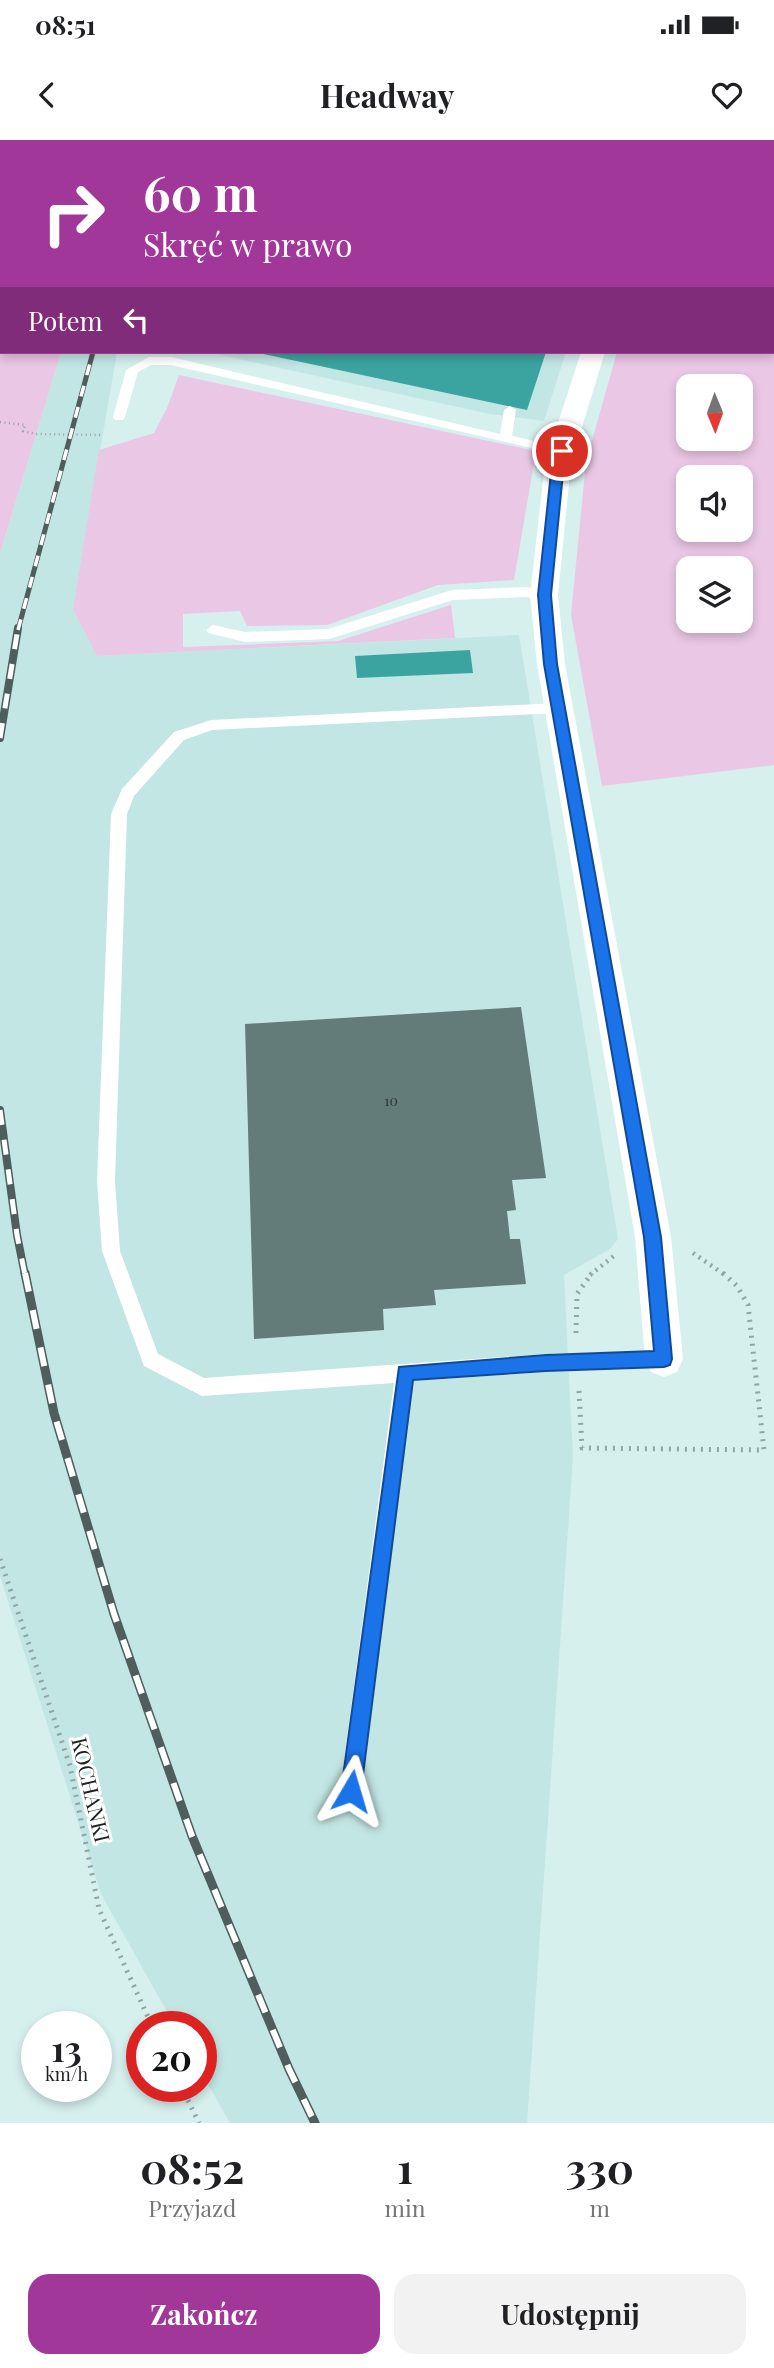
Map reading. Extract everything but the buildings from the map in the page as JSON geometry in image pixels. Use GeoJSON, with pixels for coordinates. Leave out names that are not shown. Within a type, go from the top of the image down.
{"type":"FeatureCollection","features":[{"type":"Feature","properties":{"kind":"street"},"geometry":{"type":"LineString","coordinates":[[592,354],[558,463],[544,595],[558,708],[653,1237],[664,1359]]}},
{"type":"Feature","properties":{"kind":"lane"},"geometry":{"type":"LineString","coordinates":[[119,417],[132,370],[149,361],[171,361],[562,451]]}},
{"type":"Feature","properties":{"kind":"lane"},"geometry":{"type":"LineString","coordinates":[[505,439],[510,410]]}},
{"type":"Feature","properties":{"kind":"lane"},"geometry":{"type":"LineString","coordinates":[[212,630],[245,637],[329,634],[452,595],[526,592],[544,595]]}},
{"type":"Feature","properties":{"kind":"lane"},"geometry":{"type":"LineString","coordinates":[[558,708],[211,725],[179,736],[127,793],[119,814],[106,1181],[111,1251],[150,1360],[202,1387],[546,1363],[664,1359]]}},
{"type":"Feature","properties":{"kind":"lane"},"geometry":{"type":"LineString","coordinates":[[351,1791],[405,1373]]}},
{"type":"Feature","properties":{"kind":"path"},"geometry":{"type":"LineString","coordinates":[[0,422],[25,425],[23,431],[36,434],[100,436],[114,429],[119,417]]}},
{"type":"Feature","properties":{"kind":"path","name":"KOCHANKI"},"geometry":{"type":"LineString","coordinates":[[0,1559],[70,1766],[99,1909],[145,2011]]}},
{"type":"Feature","properties":{"kind":"path"},"geometry":{"type":"LineString","coordinates":[[189,2102],[199,2123]]}},
{"type":"Feature","properties":{"kind":"shaded area"},"geometry":{"type":"Polygon","coordinates":[[[0,354],[60,354],[0,553],[0,354]]]}},
{"type":"Feature","properties":{"kind":"shaded area"},"geometry":{"type":"Polygon","coordinates":[[[60,354],[117,354],[73,609],[97,656],[519,635],[618,1239],[610,1249],[564,1275],[573,1457],[527,2123],[230,2123],[217,2100],[217,2011],[167,2011],[101,1894],[0,1576],[0,553],[60,354]]]}},
{"type":"Feature","properties":{"kind":"shaded area"},"geometry":{"type":"Polygon","coordinates":[[[216,354],[565,354],[544,421],[490,414],[216,354]]]}},
{"type":"Feature","properties":{"kind":"shaded area"},"geometry":{"type":"Polygon","coordinates":[[[616,354],[774,354],[774,765],[602,786],[571,615],[586,462],[616,354]]]}},
{"type":"Feature","properties":{"kind":"shaded area"},"geometry":{"type":"Polygon","coordinates":[[[179,375],[536,451],[514,580],[438,585],[327,625],[247,626],[240,611],[183,614],[183,647],[338,641],[451,605],[455,638],[97,656],[73,609],[99,450],[154,433],[179,375]]]}},
{"type":"Feature","properties":{"kind":"water"},"geometry":{"type":"Polygon","coordinates":[[[263,354],[545,354],[527,410],[263,354]]]}},
{"type":"Feature","properties":{"kind":"water"},"geometry":{"type":"Polygon","coordinates":[[[470,650],[473,673],[357,678],[355,656],[470,650]]]}},
{"type":"Feature","properties":{"kind":"railway"},"geometry":{"type":"LineString","coordinates":[[18,630],[92,354]]}},
{"type":"Feature","properties":{"kind":"railway"},"geometry":{"type":"LineString","coordinates":[[0,738],[18,628]]}},
{"type":"Feature","properties":{"kind":"railway"},"geometry":{"type":"LineString","coordinates":[[0,1110],[25,1275]]}},
{"type":"Feature","properties":{"kind":"railway"},"geometry":{"type":"LineString","coordinates":[[25,1273],[54,1413],[114,1614],[192,1836],[289,2069],[315,2123]]}},
{"type":"Feature","properties":{"kind":"route"},"geometry":{"type":"LineString","coordinates":[[351,1791],[405,1373],[546,1363],[664,1359],[653,1237],[551,664],[544,595],[558,463],[562,451]]}}]}
